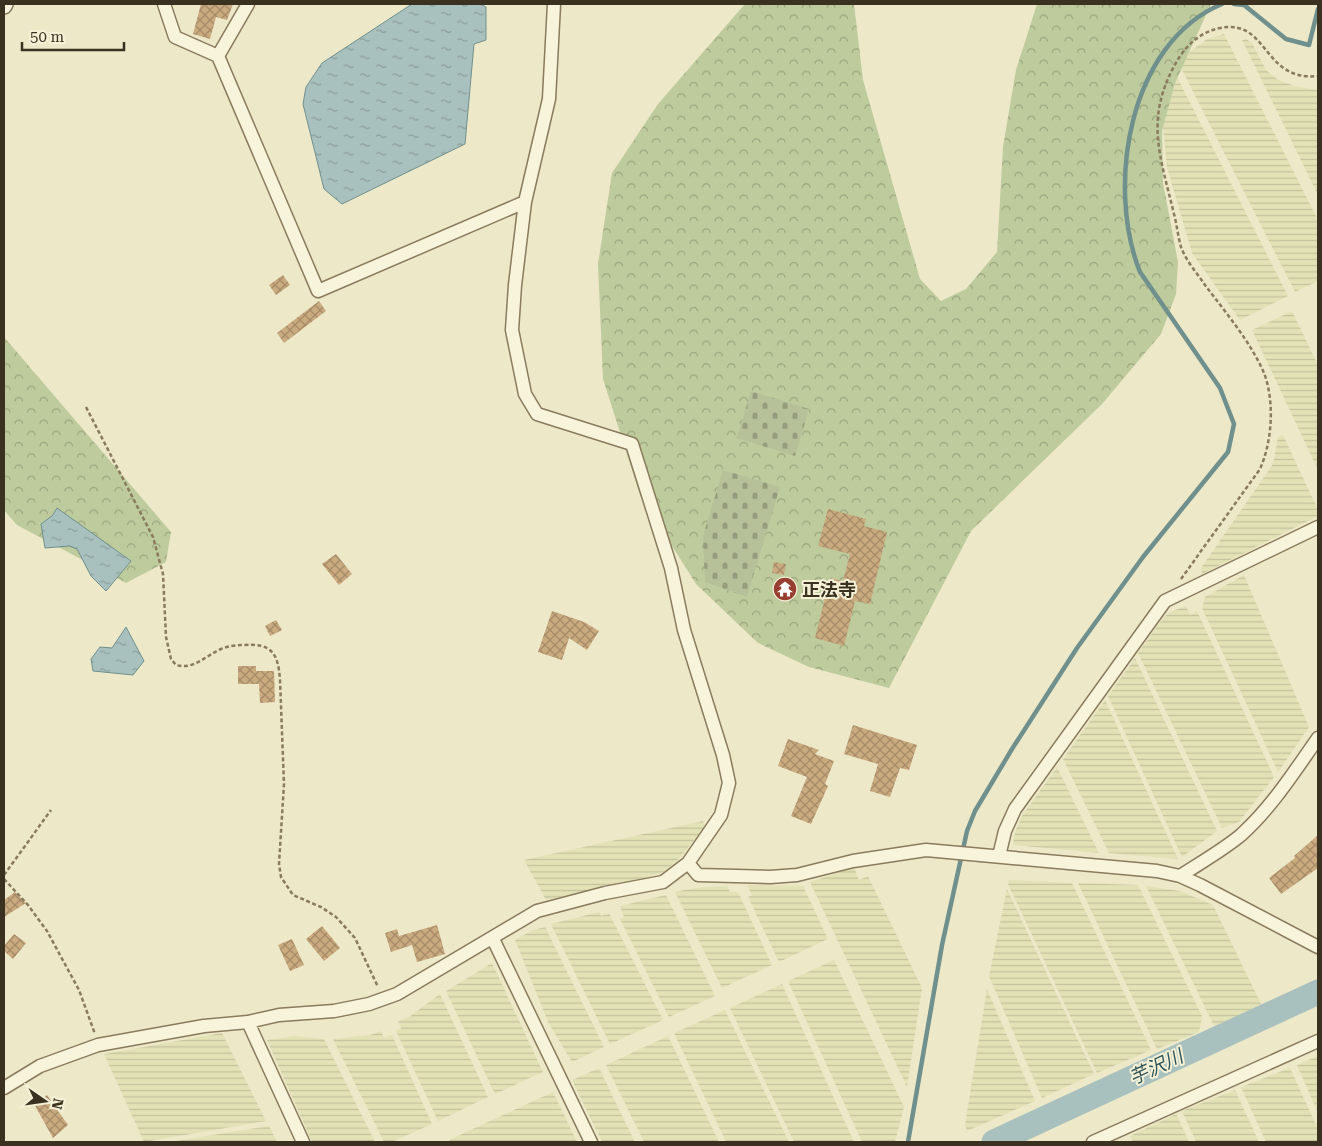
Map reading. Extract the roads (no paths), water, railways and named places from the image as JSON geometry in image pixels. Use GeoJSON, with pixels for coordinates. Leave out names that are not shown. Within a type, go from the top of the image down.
{"type":"FeatureCollection","features":[{"type":"Feature","properties":{"kind":"street"},"geometry":{"type":"LineString","coordinates":[[164,4],[175,37],[218,56],[318,291],[525,202]]}},
{"type":"Feature","properties":{"kind":"street"},"geometry":{"type":"LineString","coordinates":[[218,56],[248,4]]}},
{"type":"Feature","properties":{"kind":"street"},"geometry":{"type":"LineString","coordinates":[[4,1088],[40,1066],[98,1045],[204,1026],[248,1022],[279,1015],[334,1011],[397,994],[493,939],[516,922],[538,911],[605,893],[663,882],[688,863],[721,815],[729,783],[723,755],[684,630],[671,568],[632,444],[536,414],[525,394],[512,330],[515,285],[525,202],[549,99],[554,4]]}},
{"type":"Feature","properties":{"kind":"street"},"geometry":{"type":"LineString","coordinates":[[996,856],[1015,809],[1165,601],[1318,527]]}},
{"type":"Feature","properties":{"kind":"street"},"geometry":{"type":"LineString","coordinates":[[1180,876],[1239,837],[1256,821],[1270,806],[1318,738]]}},
{"type":"Feature","properties":{"kind":"street"},"geometry":{"type":"LineString","coordinates":[[688,863],[698,875],[797,876],[853,861],[926,850],[1157,872],[1180,876],[1318,947]]}},
{"type":"Feature","properties":{"kind":"street"},"geometry":{"type":"LineString","coordinates":[[493,939],[591,1142]]}},
{"type":"Feature","properties":{"kind":"street"},"geometry":{"type":"LineString","coordinates":[[248,1022],[303,1142]]}},
{"type":"Feature","properties":{"kind":"street"},"geometry":{"type":"LineString","coordinates":[[1094,1142],[1318,1041]]}},
{"type":"Feature","properties":{"kind":"water"},"geometry":{"type":"Polygon","coordinates":[[[412,4],[480,4],[486,7],[486,40],[474,44],[465,144],[342,204],[324,189],[303,104],[306,87],[322,63],[412,4]]]}},
{"type":"Feature","properties":{"kind":"water"},"geometry":{"type":"Polygon","coordinates":[[[57,508],[131,561],[106,591],[91,576],[77,549],[69,546],[45,548],[41,524],[52,516],[57,508]]]}},
{"type":"Feature","properties":{"kind":"water"},"geometry":{"type":"Polygon","coordinates":[[[126,627],[144,661],[133,675],[93,671],[91,659],[100,647],[112,648],[126,627]]]}},
{"type":"Feature","properties":{"kind":"waterway"},"geometry":{"type":"LineString","coordinates":[[908,1142],[942,945],[967,831],[975,811],[1012,749],[1077,648],[1143,557],[1228,452],[1234,424],[1220,388],[1140,272],[1130,238],[1125,200],[1126,160],[1133,121],[1146,84],[1165,50],[1190,23],[1222,4]]}},
{"type":"Feature","properties":{"kind":"waterway"},"geometry":{"type":"LineString","coordinates":[[1234,4],[1244,5],[1286,39],[1309,45],[1318,9]]}},
{"type":"Feature","properties":{"kind":"waterway","name":"芋沢川"},"geometry":{"type":"LineString","coordinates":[[994,1142],[1318,992]]}},
{"type":"Feature","properties":{"kind":"place","name":"正法寺"},"geometry":{"type":"Point","coordinates":[785,589]}}]}
